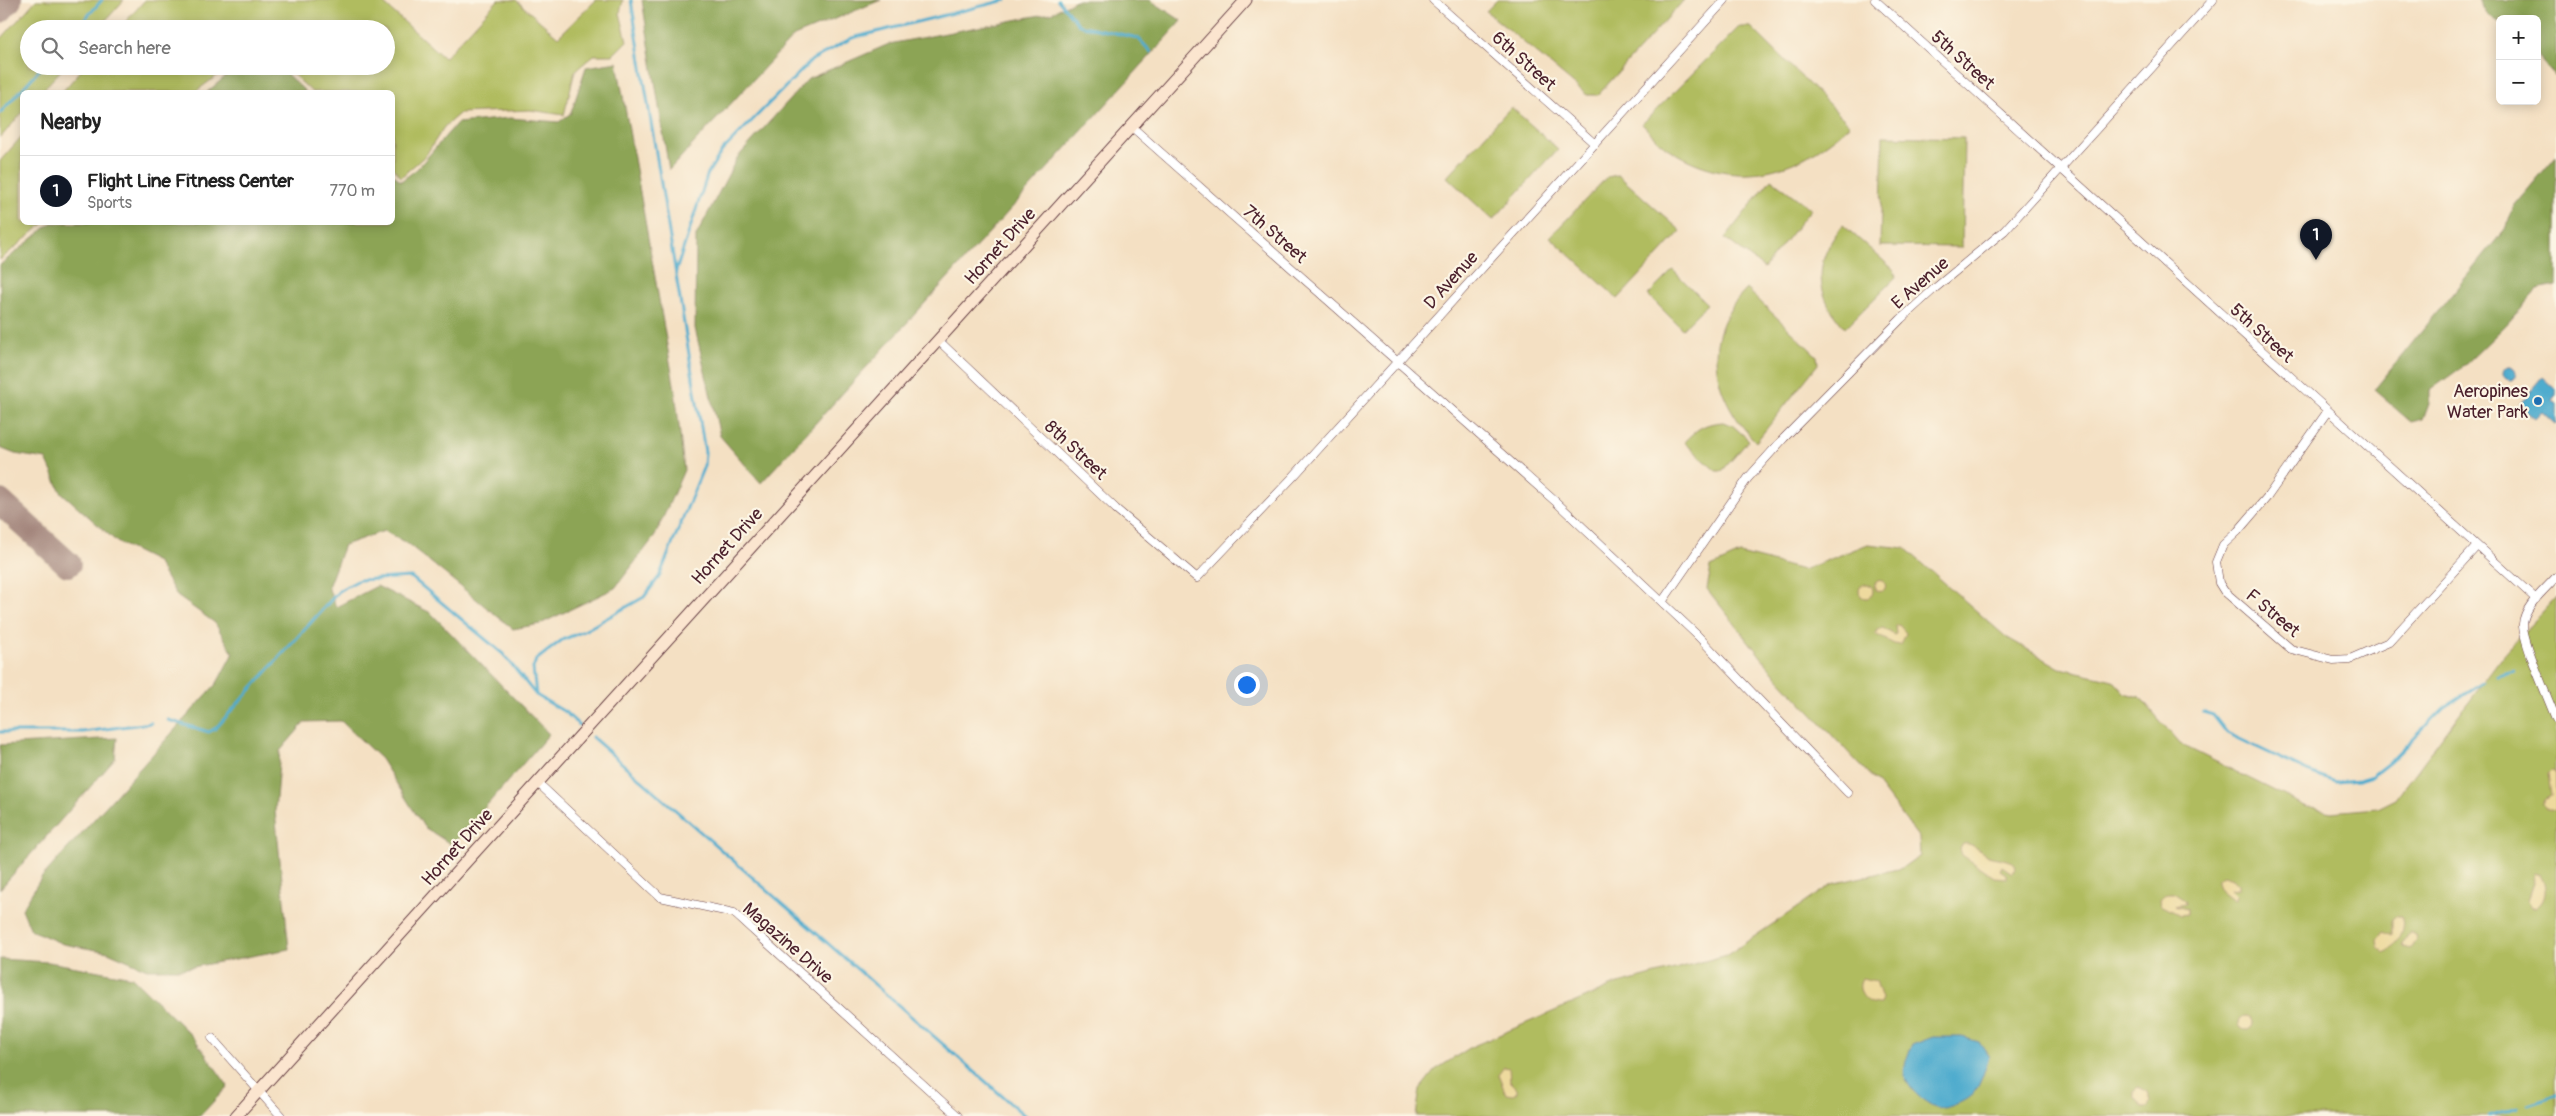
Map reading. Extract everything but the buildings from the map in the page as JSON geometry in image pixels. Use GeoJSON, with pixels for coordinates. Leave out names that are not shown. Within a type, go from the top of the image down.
{"type":"FeatureCollection","features":[{"type":"Feature","properties":{"kind":"main road","name":"Hornet Drive"},"geometry":{"type":"LineString","coordinates":[[236,1116],[1246,0]]}},
{"type":"Feature","properties":{"kind":"street","name":"6th Street"},"geometry":{"type":"LineString","coordinates":[[1434,0],[1595,144]]}},
{"type":"Feature","properties":{"kind":"street","name":"D Avenue"},"geometry":{"type":"LineString","coordinates":[[1197,578],[1399,361],[1725,0]]}},
{"type":"Feature","properties":{"kind":"street","name":"5th Street"},"geometry":{"type":"LineString","coordinates":[[1875,0],[2327,412],[2536,599]]}},
{"type":"Feature","properties":{"kind":"street","name":"E Avenue"},"geometry":{"type":"LineString","coordinates":[[1662,602],[1748,478],[1784,438],[1901,319],[2004,231],[2213,0]]}},
{"type":"Feature","properties":{"kind":"street","name":"7th Street"},"geometry":{"type":"LineString","coordinates":[[1132,127],[1399,361],[1556,502],[1697,635],[1848,793]]}},
{"type":"Feature","properties":{"kind":"street","name":"8th Street"},"geometry":{"type":"LineString","coordinates":[[938,340],[1116,509],[1197,578]]}},
{"type":"Feature","properties":{"kind":"street","name":"F Street"},"geometry":{"type":"LineString","coordinates":[[2327,412],[2273,490],[2223,544],[2218,553],[2216,562],[2219,583],[2231,597],[2291,649],[2333,660],[2350,659],[2389,642],[2477,546]]}},
{"type":"Feature","properties":{"kind":"street"},"geometry":{"type":"LineString","coordinates":[[2556,577],[2536,599],[2526,615],[2524,629],[2556,719]]}},
{"type":"Feature","properties":{"kind":"street","name":"Magazine Drive"},"geometry":{"type":"LineString","coordinates":[[538,783],[660,897],[734,913],[958,1116]]}},
{"type":"Feature","properties":{"kind":"street"},"geometry":{"type":"LineString","coordinates":[[212,1038],[281,1116]]}},
{"type":"Feature","properties":{"kind":"green space"},"geometry":{"type":"Polygon","coordinates":[[[36,0],[124,0],[106,20],[20,20],[20,75],[57,75],[43,90],[20,90],[20,115],[0,138],[0,40],[36,0]]]}},
{"type":"Feature","properties":{"kind":"green space"},"geometry":{"type":"Polygon","coordinates":[[[145,0],[380,0],[444,58],[498,0],[516,0],[558,37],[596,0],[623,0],[620,13],[627,41],[613,55],[594,55],[575,71],[564,115],[530,110],[460,113],[444,127],[426,155],[401,177],[395,170],[395,90],[310,90],[294,75],[395,75],[395,20],[127,20],[145,0]]]}},
{"type":"Feature","properties":{"kind":"green space"},"geometry":{"type":"Polygon","coordinates":[[[642,0],[881,0],[794,36],[669,170],[642,0]]]}},
{"type":"Feature","properties":{"kind":"green space"},"geometry":{"type":"Polygon","coordinates":[[[1076,0],[1150,0],[1182,21],[761,483],[720,436],[695,328],[696,236],[737,158],[808,79],[889,44],[1051,13],[1076,0]]]}},
{"type":"Feature","properties":{"kind":"green space"},"geometry":{"type":"Polygon","coordinates":[[[1497,0],[1684,0],[1598,95],[1587,95],[1486,11],[1497,0]]]}},
{"type":"Feature","properties":{"kind":"green space"},"geometry":{"type":"Polygon","coordinates":[[[2478,0],[2556,0],[2556,78],[2541,61],[2541,15],[2496,15],[2496,20],[2486,13],[2478,0]]]}},
{"type":"Feature","properties":{"kind":"green space"},"geometry":{"type":"Polygon","coordinates":[[[1739,27],[1751,27],[1850,125],[1829,142],[1807,156],[1785,166],[1762,172],[1739,173],[1715,170],[1691,161],[1660,143],[1642,124],[1739,27]]]}},
{"type":"Feature","properties":{"kind":"green space"},"geometry":{"type":"Polygon","coordinates":[[[617,62],[675,390],[684,470],[655,536],[615,588],[540,624],[513,629],[408,544],[384,531],[344,545],[328,587],[336,607],[377,586],[431,613],[549,734],[452,845],[424,827],[381,759],[341,721],[305,722],[280,751],[275,811],[289,949],[182,969],[147,969],[108,952],[63,944],[31,930],[22,909],[41,878],[217,683],[233,653],[215,623],[177,596],[157,562],[117,542],[61,492],[46,459],[15,454],[0,448],[0,265],[49,225],[395,225],[395,176],[401,181],[417,169],[457,123],[510,118],[559,122],[571,113],[586,67],[617,62]]]}},
{"type":"Feature","properties":{"kind":"green space"},"geometry":{"type":"Polygon","coordinates":[[[77,75],[218,75],[198,90],[64,90],[77,75]]]}},
{"type":"Feature","properties":{"kind":"green space"},"geometry":{"type":"Polygon","coordinates":[[[227,75],[288,75],[304,90],[209,90],[227,75]]]}},
{"type":"Feature","properties":{"kind":"green space"},"geometry":{"type":"Polygon","coordinates":[[[1511,107],[1558,149],[1493,220],[1447,177],[1511,107]]]}},
{"type":"Feature","properties":{"kind":"green space"},"geometry":{"type":"Polygon","coordinates":[[[1883,136],[1964,138],[1962,247],[1880,246],[1883,136]]]}},
{"type":"Feature","properties":{"kind":"green space"},"geometry":{"type":"Polygon","coordinates":[[[20,138],[20,225],[42,225],[0,260],[0,161],[20,138]]]}},
{"type":"Feature","properties":{"kind":"green space"},"geometry":{"type":"Polygon","coordinates":[[[2556,156],[2556,286],[2537,290],[2506,325],[2466,364],[2429,391],[2429,403],[2423,419],[2411,422],[2374,390],[2505,229],[2514,206],[2556,156]]]}},
{"type":"Feature","properties":{"kind":"green space"},"geometry":{"type":"Polygon","coordinates":[[[1618,175],[1681,231],[1618,299],[1550,237],[1607,177],[1618,175]]]}},
{"type":"Feature","properties":{"kind":"green space"},"geometry":{"type":"Polygon","coordinates":[[[1771,179],[1811,209],[1764,268],[1725,238],[1771,179]]]}},
{"type":"Feature","properties":{"kind":"green space"},"geometry":{"type":"Polygon","coordinates":[[[1843,225],[1894,270],[1896,277],[1845,328],[1827,303],[1821,277],[1822,264],[1826,252],[1833,238],[1843,225]]]}},
{"type":"Feature","properties":{"kind":"green space"},"geometry":{"type":"Polygon","coordinates":[[[1673,270],[1707,304],[1682,329],[1648,295],[1673,270]]]}},
{"type":"Feature","properties":{"kind":"green space"},"geometry":{"type":"Polygon","coordinates":[[[1747,289],[1817,356],[1818,364],[1756,442],[1733,413],[1725,397],[1719,380],[1716,362],[1721,327],[1732,307],[1747,289]]]}},
{"type":"Feature","properties":{"kind":"green space"},"geometry":{"type":"Polygon","coordinates":[[[1723,422],[1732,425],[1749,440],[1722,471],[1716,471],[1684,442],[1701,427],[1723,422]]]}},
{"type":"Feature","properties":{"kind":"green space"},"geometry":{"type":"Polygon","coordinates":[[[1868,544],[1905,548],[2006,637],[2060,668],[2113,680],[2125,693],[2140,697],[2180,744],[2307,807],[2331,812],[2378,808],[2396,799],[2503,655],[2556,597],[2556,1116],[1416,1116],[1420,1089],[1435,1070],[1471,1047],[1615,985],[1727,955],[1832,884],[1902,868],[1920,855],[1919,838],[1879,785],[1778,678],[1707,589],[1711,567],[1740,554],[1803,570],[1868,544]]]}},
{"type":"Feature","properties":{"kind":"green space"},"geometry":{"type":"Polygon","coordinates":[[[117,738],[115,759],[0,889],[0,745],[117,738]]]}},
{"type":"Feature","properties":{"kind":"green space"},"geometry":{"type":"Polygon","coordinates":[[[0,959],[49,962],[132,977],[194,1038],[228,1086],[200,1116],[0,1116],[0,959]]]}},
{"type":"Feature","properties":{"kind":"sand"},"geometry":{"type":"Polygon","coordinates":[[[1880,580],[1886,586],[1880,592],[1874,586],[1880,580]]]}},
{"type":"Feature","properties":{"kind":"sand"},"geometry":{"type":"Polygon","coordinates":[[[1866,584],[1871,586],[1873,591],[1871,596],[1866,598],[1861,596],[1859,591],[1861,586],[1866,584]]]}},
{"type":"Feature","properties":{"kind":"sand"},"geometry":{"type":"Polygon","coordinates":[[[1899,625],[1906,633],[1901,645],[1894,644],[1875,634],[1883,628],[1894,635],[1896,634],[1895,626],[1899,625]]]}},
{"type":"Feature","properties":{"kind":"sand"},"geometry":{"type":"Polygon","coordinates":[[[2552,771],[2556,772],[2556,810],[2547,810],[2543,804],[2545,799],[2551,795],[2548,774],[2552,771]]]}},
{"type":"Feature","properties":{"kind":"sand"},"geometry":{"type":"Polygon","coordinates":[[[1963,844],[1970,844],[1988,856],[2009,861],[2015,865],[2016,869],[2012,873],[2002,866],[2000,870],[2006,874],[2006,878],[1994,877],[1962,855],[1960,849],[1963,844]]]}},
{"type":"Feature","properties":{"kind":"sand"},"geometry":{"type":"Polygon","coordinates":[[[2533,872],[2540,874],[2545,888],[2542,901],[2535,908],[2531,907],[2528,900],[2534,883],[2533,872]]]}},
{"type":"Feature","properties":{"kind":"sand"},"geometry":{"type":"Polygon","coordinates":[[[2223,876],[2233,879],[2238,884],[2238,889],[2230,890],[2236,896],[2235,900],[2225,895],[2218,886],[2217,879],[2223,876]]]}},
{"type":"Feature","properties":{"kind":"sand"},"geometry":{"type":"Polygon","coordinates":[[[2168,893],[2174,893],[2184,900],[2185,904],[2175,906],[2187,909],[2187,914],[2180,915],[2161,905],[2160,899],[2168,893]]]}},
{"type":"Feature","properties":{"kind":"sand"},"geometry":{"type":"Polygon","coordinates":[[[2397,916],[2401,916],[2401,931],[2393,947],[2385,953],[2378,947],[2377,940],[2384,931],[2392,935],[2392,920],[2397,916]]]}},
{"type":"Feature","properties":{"kind":"sand"},"geometry":{"type":"Polygon","coordinates":[[[2409,932],[2415,935],[2416,940],[2410,949],[2403,947],[2402,943],[2409,932]]]}},
{"type":"Feature","properties":{"kind":"sand"},"geometry":{"type":"Polygon","coordinates":[[[1862,978],[1876,981],[1882,999],[1880,1004],[1870,1002],[1863,996],[1860,988],[1862,978]]]}},
{"type":"Feature","properties":{"kind":"sand"},"geometry":{"type":"Polygon","coordinates":[[[2243,1016],[2249,1016],[2253,1023],[2249,1030],[2243,1030],[2239,1026],[2239,1020],[2243,1016]]]}},
{"type":"Feature","properties":{"kind":"sand"},"geometry":{"type":"Polygon","coordinates":[[[1504,1067],[1509,1068],[1510,1081],[1517,1088],[1517,1092],[1513,1095],[1506,1094],[1498,1075],[1504,1067]]]}},
{"type":"Feature","properties":{"kind":"sand"},"geometry":{"type":"Polygon","coordinates":[[[2138,1088],[2147,1093],[2150,1102],[2148,1108],[2143,1108],[2134,1096],[2134,1091],[2138,1088]]]}},
{"type":"Feature","properties":{"kind":"water"},"geometry":{"type":"Polygon","coordinates":[[[2510,366],[2515,368],[2517,373],[2515,378],[2510,380],[2505,378],[2503,373],[2505,368],[2510,366]]]}},
{"type":"Feature","properties":{"kind":"water","name":"Aeropines Water Park"},"geometry":{"type":"Polygon","coordinates":[[[2543,377],[2556,389],[2556,396],[2553,400],[2556,403],[2556,425],[2542,412],[2535,419],[2519,405],[2543,377]]]}},
{"type":"Feature","properties":{"kind":"water"},"geometry":{"type":"Polygon","coordinates":[[[1933,1037],[1962,1037],[1979,1042],[1989,1057],[1981,1080],[1972,1095],[1963,1101],[1945,1108],[1931,1105],[1919,1097],[1910,1087],[1905,1076],[1905,1064],[1912,1045],[1933,1037]]]}},
{"type":"Feature","properties":{"kind":"waterway"},"geometry":{"type":"LineString","coordinates":[[84,20],[102,0]]}},
{"type":"Feature","properties":{"kind":"waterway"},"geometry":{"type":"LineString","coordinates":[[536,695],[533,668],[536,660],[562,640],[584,631],[644,597],[659,577],[704,466],[705,452],[631,0]]}},
{"type":"Feature","properties":{"kind":"waterway"},"geometry":{"type":"LineString","coordinates":[[676,271],[708,173],[722,151],[812,60],[852,38],[1006,0]]}},
{"type":"Feature","properties":{"kind":"waterway"},"geometry":{"type":"LineString","coordinates":[[1058,0],[1079,25],[1138,38],[1151,52]]}},
{"type":"Feature","properties":{"kind":"waterway"},"geometry":{"type":"LineString","coordinates":[[21,90],[35,75]]}},
{"type":"Feature","properties":{"kind":"waterway"},"geometry":{"type":"LineString","coordinates":[[0,113],[20,91]]}},
{"type":"Feature","properties":{"kind":"waterway"},"geometry":{"type":"LineString","coordinates":[[168,720],[209,732],[216,728],[340,590],[359,580],[411,577],[503,654],[536,695],[565,712],[579,725]]}},
{"type":"Feature","properties":{"kind":"waterway"},"geometry":{"type":"LineString","coordinates":[[2498,676],[2513,672]]}},
{"type":"Feature","properties":{"kind":"waterway"},"geometry":{"type":"LineString","coordinates":[[2203,712],[2213,715],[2227,733],[2307,771],[2336,782],[2359,780],[2372,776],[2391,761],[2444,707],[2484,682]]}},
{"type":"Feature","properties":{"kind":"waterway"},"geometry":{"type":"LineString","coordinates":[[0,732],[83,732],[151,723]]}},
{"type":"Feature","properties":{"kind":"waterway"},"geometry":{"type":"LineString","coordinates":[[592,737],[1025,1116]]}},
{"type":"Feature","properties":{"kind":"waterway"},"geometry":{"type":"LineString","coordinates":[[2528,1104],[2556,1095]]}},
{"type":"Feature","properties":{"kind":"waterway"},"geometry":{"type":"LineString","coordinates":[[2490,1116],[2518,1107]]}},
{"type":"Feature","properties":{"kind":"taxiway"},"geometry":{"type":"LineString","coordinates":[[0,10],[9,0]]}},
{"type":"Feature","properties":{"kind":"taxiway"},"geometry":{"type":"LineString","coordinates":[[0,502],[68,564]]}},
{"type":"Feature","properties":{"kind":"place","name":"Flight Line Fitness Center"},"geometry":{"type":"Point","coordinates":[2316,260]}},
{"type":"Feature","properties":{"kind":"place","name":"Aeropines Water Park"},"geometry":{"type":"Point","coordinates":[2538,401]}}]}
